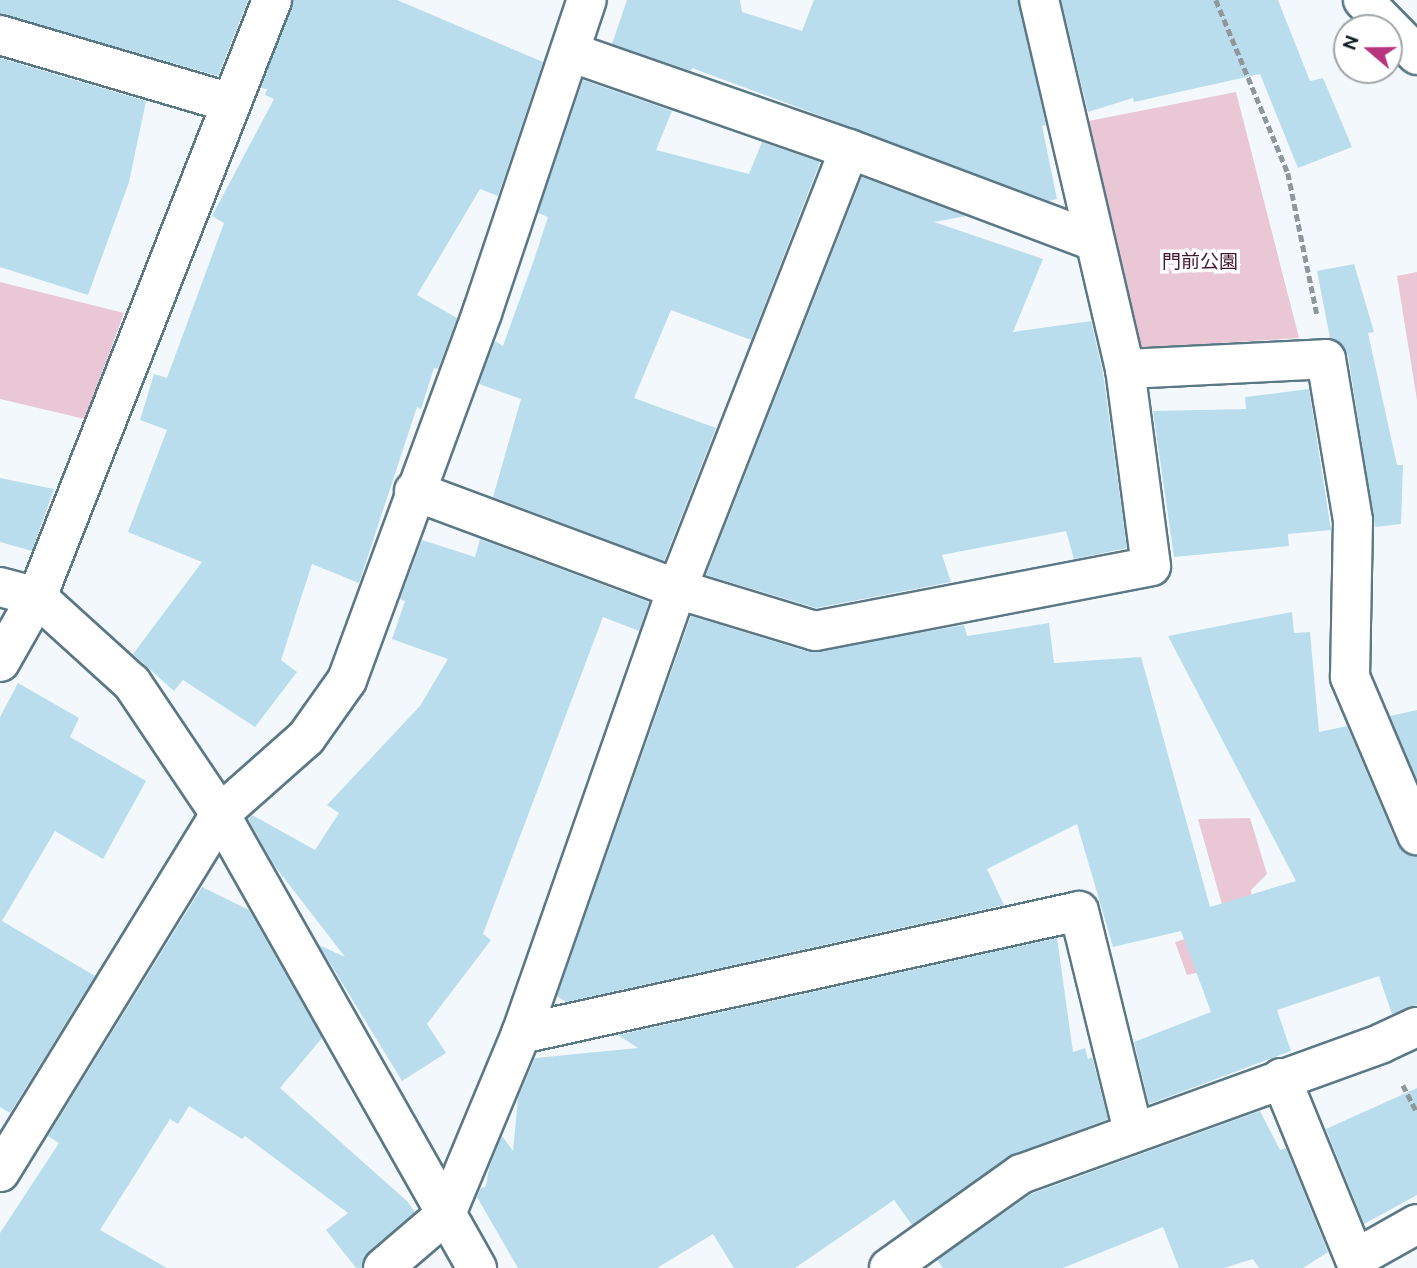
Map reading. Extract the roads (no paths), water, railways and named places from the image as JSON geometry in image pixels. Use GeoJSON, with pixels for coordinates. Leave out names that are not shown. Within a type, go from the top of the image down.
{"type":"FeatureCollection","features":[{"type":"Feature","properties":{"kind":"street"},"geometry":{"type":"LineString","coordinates":[[0,662],[37,597],[272,0]]}},
{"type":"Feature","properties":{"kind":"street"},"geometry":{"type":"LineString","coordinates":[[0,1172],[220,814],[306,738],[346,680],[482,313],[587,0]]}},
{"type":"Feature","properties":{"kind":"street"},"geometry":{"type":"LineString","coordinates":[[414,491],[677,589],[814,631],[1151,566],[1125,369],[1039,0]]}},
{"type":"Feature","properties":{"kind":"street"},"geometry":{"type":"LineString","coordinates":[[1363,0],[1417,55]]}},
{"type":"Feature","properties":{"kind":"street"},"geometry":{"type":"LineString","coordinates":[[0,35],[231,103]]}},
{"type":"Feature","properties":{"kind":"street"},"geometry":{"type":"LineString","coordinates":[[570,52],[849,149],[1094,241]]}},
{"type":"Feature","properties":{"kind":"street"},"geometry":{"type":"LineString","coordinates":[[383,1268],[446,1214],[521,1034],[677,589],[849,149]]}},
{"type":"Feature","properties":{"kind":"street"},"geometry":{"type":"LineString","coordinates":[[1125,369],[1326,359],[1353,521],[1350,677],[1416,831]]}},
{"type":"Feature","properties":{"kind":"street"},"geometry":{"type":"LineString","coordinates":[[0,587],[37,597],[132,683],[220,814],[477,1268]]}},
{"type":"Feature","properties":{"kind":"street"},"geometry":{"type":"LineString","coordinates":[[521,1034],[1079,911],[1133,1131]]}},
{"type":"Feature","properties":{"kind":"street"},"geometry":{"type":"LineString","coordinates":[[890,1268],[1021,1174],[1133,1131],[1382,1043],[1417,1027]]}},
{"type":"Feature","properties":{"kind":"street"},"geometry":{"type":"LineString","coordinates":[[1282,1078],[1355,1258],[1417,1224]]}},
{"type":"Feature","properties":{"kind":"park label","name":"門前公園"},"geometry":{"type":"Point","coordinates":[1200,262]}}]}
